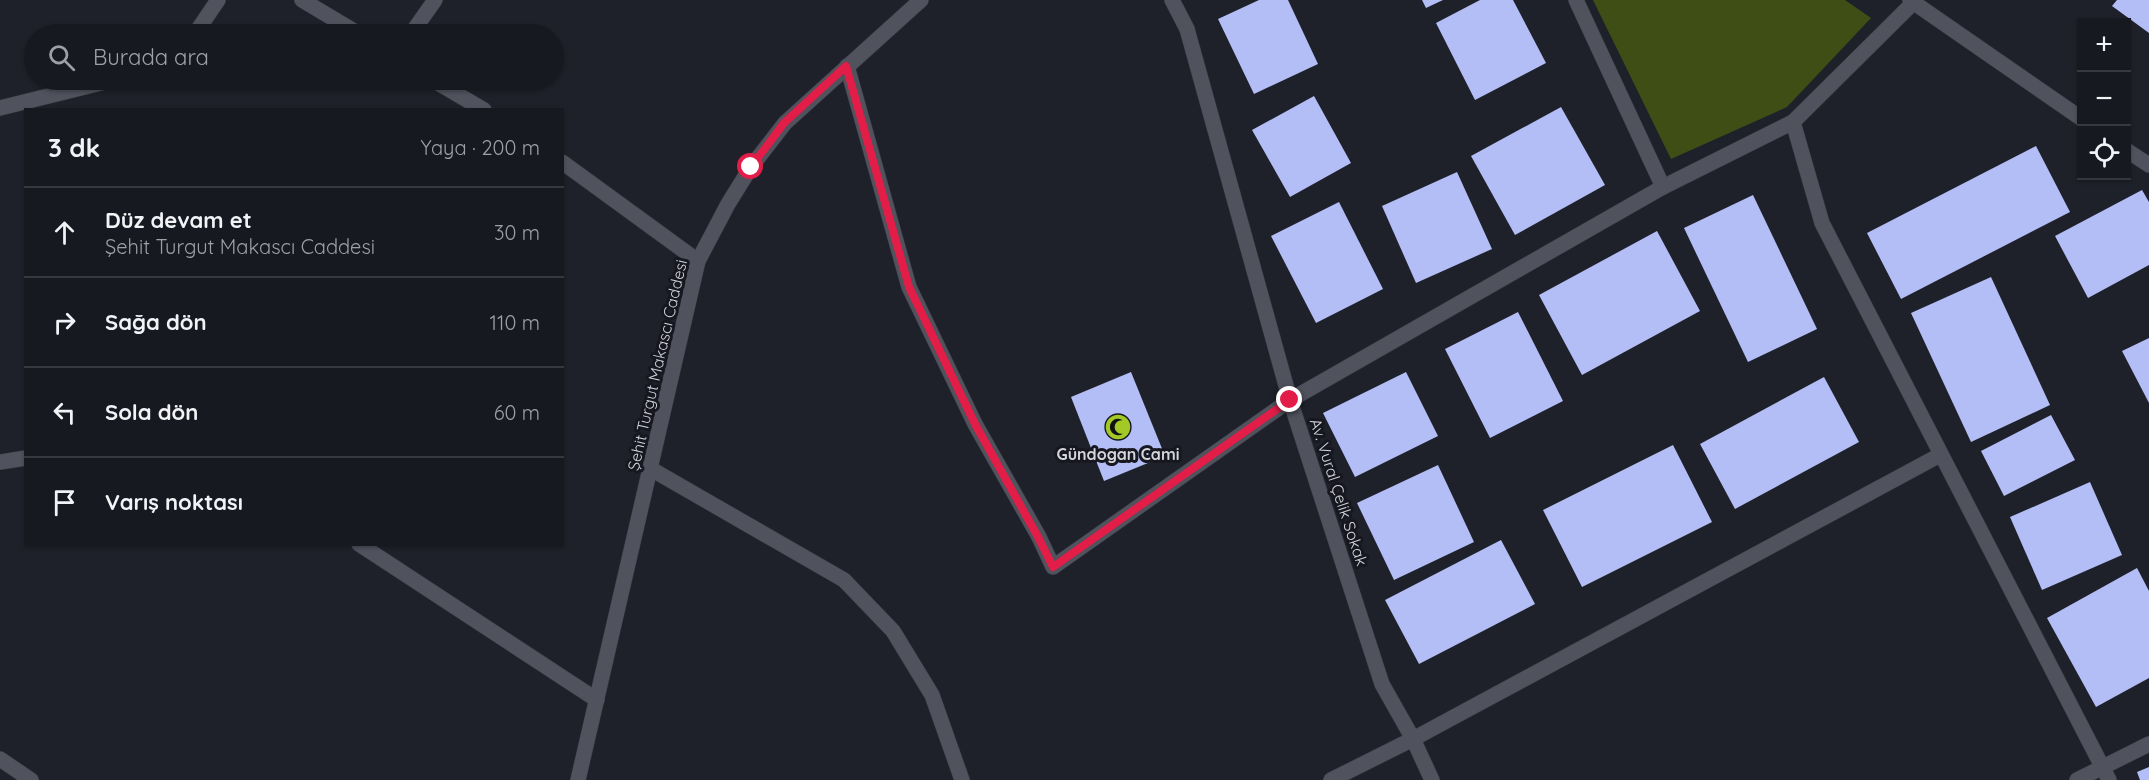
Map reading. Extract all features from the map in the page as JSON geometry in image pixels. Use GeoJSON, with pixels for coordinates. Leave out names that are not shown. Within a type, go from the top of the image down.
{"type":"FeatureCollection","features":[{"type":"Feature","properties":{"kind":"street"},"geometry":{"type":"LineString","coordinates":[[202,24],[218,0]]}},
{"type":"Feature","properties":{"kind":"street"},"geometry":{"type":"LineString","coordinates":[[302,0],[342,24]]}},
{"type":"Feature","properties":{"kind":"street"},"geometry":{"type":"LineString","coordinates":[[418,24],[435,0]]}},
{"type":"Feature","properties":{"kind":"street","name":"Şehit Turgut Makascı Caddesi"},"geometry":{"type":"LineString","coordinates":[[578,780],[698,261],[728,204],[751,167],[784,123],[921,0]]}},
{"type":"Feature","properties":{"kind":"street","name":"Av. Vural Çelik Sokak"},"geometry":{"type":"LineString","coordinates":[[1172,0],[1187,28],[1290,400],[1382,684],[1413,739],[1432,780]]}},
{"type":"Feature","properties":{"kind":"street"},"geometry":{"type":"LineString","coordinates":[[1576,0],[1663,187]]}},
{"type":"Feature","properties":{"kind":"street"},"geometry":{"type":"LineString","coordinates":[[846,66],[909,287],[975,424],[1053,567],[1290,400],[1663,187],[1793,122],[1913,1],[2077,116]]}},
{"type":"Feature","properties":{"kind":"street"},"geometry":{"type":"LineString","coordinates":[[0,108],[73,90]]}},
{"type":"Feature","properties":{"kind":"street"},"geometry":{"type":"LineString","coordinates":[[451,90],[481,108]]}},
{"type":"Feature","properties":{"kind":"street"},"geometry":{"type":"LineString","coordinates":[[1793,122],[1822,223],[2106,774]]}},
{"type":"Feature","properties":{"kind":"street"},"geometry":{"type":"LineString","coordinates":[[2131,153],[2149,165]]}},
{"type":"Feature","properties":{"kind":"street"},"geometry":{"type":"LineString","coordinates":[[564,163],[698,261]]}},
{"type":"Feature","properties":{"kind":"street"},"geometry":{"type":"LineString","coordinates":[[1331,780],[1413,739],[1940,455]]}},
{"type":"Feature","properties":{"kind":"street"},"geometry":{"type":"LineString","coordinates":[[0,462],[24,458]]}},
{"type":"Feature","properties":{"kind":"street"},"geometry":{"type":"LineString","coordinates":[[651,469],[843,580],[893,631],[932,695],[962,780]]}},
{"type":"Feature","properties":{"kind":"street"},"geometry":{"type":"LineString","coordinates":[[362,546],[597,700]]}},
{"type":"Feature","properties":{"kind":"street"},"geometry":{"type":"LineString","coordinates":[[2077,780],[2106,774],[2149,744]]}},
{"type":"Feature","properties":{"kind":"street"},"geometry":{"type":"LineString","coordinates":[[0,759],[32,780]]}},
{"type":"Feature","properties":{"kind":"green space"},"geometry":{"type":"Polygon","coordinates":[[[1593,0],[1845,0],[1871,18],[1787,107],[1671,159],[1593,0]]]}},
{"type":"Feature","properties":{"kind":"building"},"geometry":{"type":"Polygon","coordinates":[[[1259,0],[1288,0],[1318,64],[1254,94],[1218,19],[1259,0]]]}},
{"type":"Feature","properties":{"kind":"building"},"geometry":{"type":"Polygon","coordinates":[[[1422,0],[1443,0],[1426,8],[1422,0]]]}},
{"type":"Feature","properties":{"kind":"building"},"geometry":{"type":"Polygon","coordinates":[[[1480,0],[1513,0],[1546,63],[1475,100],[1436,23],[1480,0]]]}},
{"type":"Feature","properties":{"kind":"building"},"geometry":{"type":"Polygon","coordinates":[[[2117,0],[2149,0],[2149,33],[2131,18],[2112,6],[2117,0]]]}},
{"type":"Feature","properties":{"kind":"building"},"geometry":{"type":"Polygon","coordinates":[[[1314,96],[1351,163],[1290,197],[1252,130],[1314,96]]]}},
{"type":"Feature","properties":{"kind":"building"},"geometry":{"type":"Polygon","coordinates":[[[1561,107],[1605,185],[1515,235],[1471,156],[1561,107]]]}},
{"type":"Feature","properties":{"kind":"building"},"geometry":{"type":"Polygon","coordinates":[[[2036,146],[2070,212],[1901,299],[1867,233],[2036,146]]]}},
{"type":"Feature","properties":{"kind":"building"},"geometry":{"type":"Polygon","coordinates":[[[1457,172],[1492,249],[1416,283],[1382,206],[1457,172]]]}},
{"type":"Feature","properties":{"kind":"building"},"geometry":{"type":"Polygon","coordinates":[[[2142,190],[2149,202],[2149,265],[2088,298],[2055,236],[2142,190]]]}},
{"type":"Feature","properties":{"kind":"building"},"geometry":{"type":"Polygon","coordinates":[[[1753,195],[1817,329],[1748,362],[1684,228],[1753,195]]]}},
{"type":"Feature","properties":{"kind":"building"},"geometry":{"type":"Polygon","coordinates":[[[1339,202],[1383,289],[1316,323],[1271,236],[1339,202]]]}},
{"type":"Feature","properties":{"kind":"building"},"geometry":{"type":"Polygon","coordinates":[[[1657,231],[1700,311],[1582,375],[1539,295],[1657,231]]]}},
{"type":"Feature","properties":{"kind":"building"},"geometry":{"type":"Polygon","coordinates":[[[1991,277],[2050,405],[1971,442],[1911,313],[1991,277]]]}},
{"type":"Feature","properties":{"kind":"building"},"geometry":{"type":"Polygon","coordinates":[[[1518,312],[1563,401],[1490,438],[1445,349],[1518,312]]]}},
{"type":"Feature","properties":{"kind":"building"},"geometry":{"type":"Polygon","coordinates":[[[2149,338],[2149,403],[2122,351],[2149,338]]]}},
{"type":"Feature","properties":{"kind":"building","name":"Gündogan Cami"},"geometry":{"type":"Polygon","coordinates":[[[1131,372],[1165,456],[1104,481],[1071,397],[1131,372]]]}},
{"type":"Feature","properties":{"kind":"building"},"geometry":{"type":"Polygon","coordinates":[[[1406,372],[1438,436],[1355,477],[1323,413],[1406,372]]]}},
{"type":"Feature","properties":{"kind":"building"},"geometry":{"type":"Polygon","coordinates":[[[1824,377],[1859,442],[1735,509],[1700,444],[1824,377]]]}},
{"type":"Feature","properties":{"kind":"building"},"geometry":{"type":"Polygon","coordinates":[[[2051,415],[2075,460],[2004,496],[1981,451],[2051,415]]]}},
{"type":"Feature","properties":{"kind":"building"},"geometry":{"type":"Polygon","coordinates":[[[1673,445],[1712,522],[1582,587],[1543,510],[1673,445]]]}},
{"type":"Feature","properties":{"kind":"building"},"geometry":{"type":"Polygon","coordinates":[[[1438,465],[1474,542],[1394,580],[1357,503],[1438,465]]]}},
{"type":"Feature","properties":{"kind":"building"},"geometry":{"type":"Polygon","coordinates":[[[2090,482],[2122,555],[2042,590],[2010,517],[2090,482]]]}},
{"type":"Feature","properties":{"kind":"building"},"geometry":{"type":"Polygon","coordinates":[[[1501,540],[1535,604],[1419,664],[1385,600],[1501,540]]]}},
{"type":"Feature","properties":{"kind":"building"},"geometry":{"type":"Polygon","coordinates":[[[2137,568],[2149,591],[2149,678],[2096,707],[2047,618],[2137,568]]]}},
{"type":"Feature","properties":{"kind":"building"},"geometry":{"type":"Polygon","coordinates":[[[2149,767],[2149,780],[2140,780],[2137,772],[2149,767]]]}},
{"type":"Feature","properties":{"kind":"place","name":"Gündogan Cami"},"geometry":{"type":"Point","coordinates":[1118,427]}},
{"type":"Feature","properties":{"kind":"route"},"geometry":{"type":"LineString","coordinates":[[751,167],[784,123],[846,66],[909,287],[975,424],[1053,567],[1290,400]]}}]}
